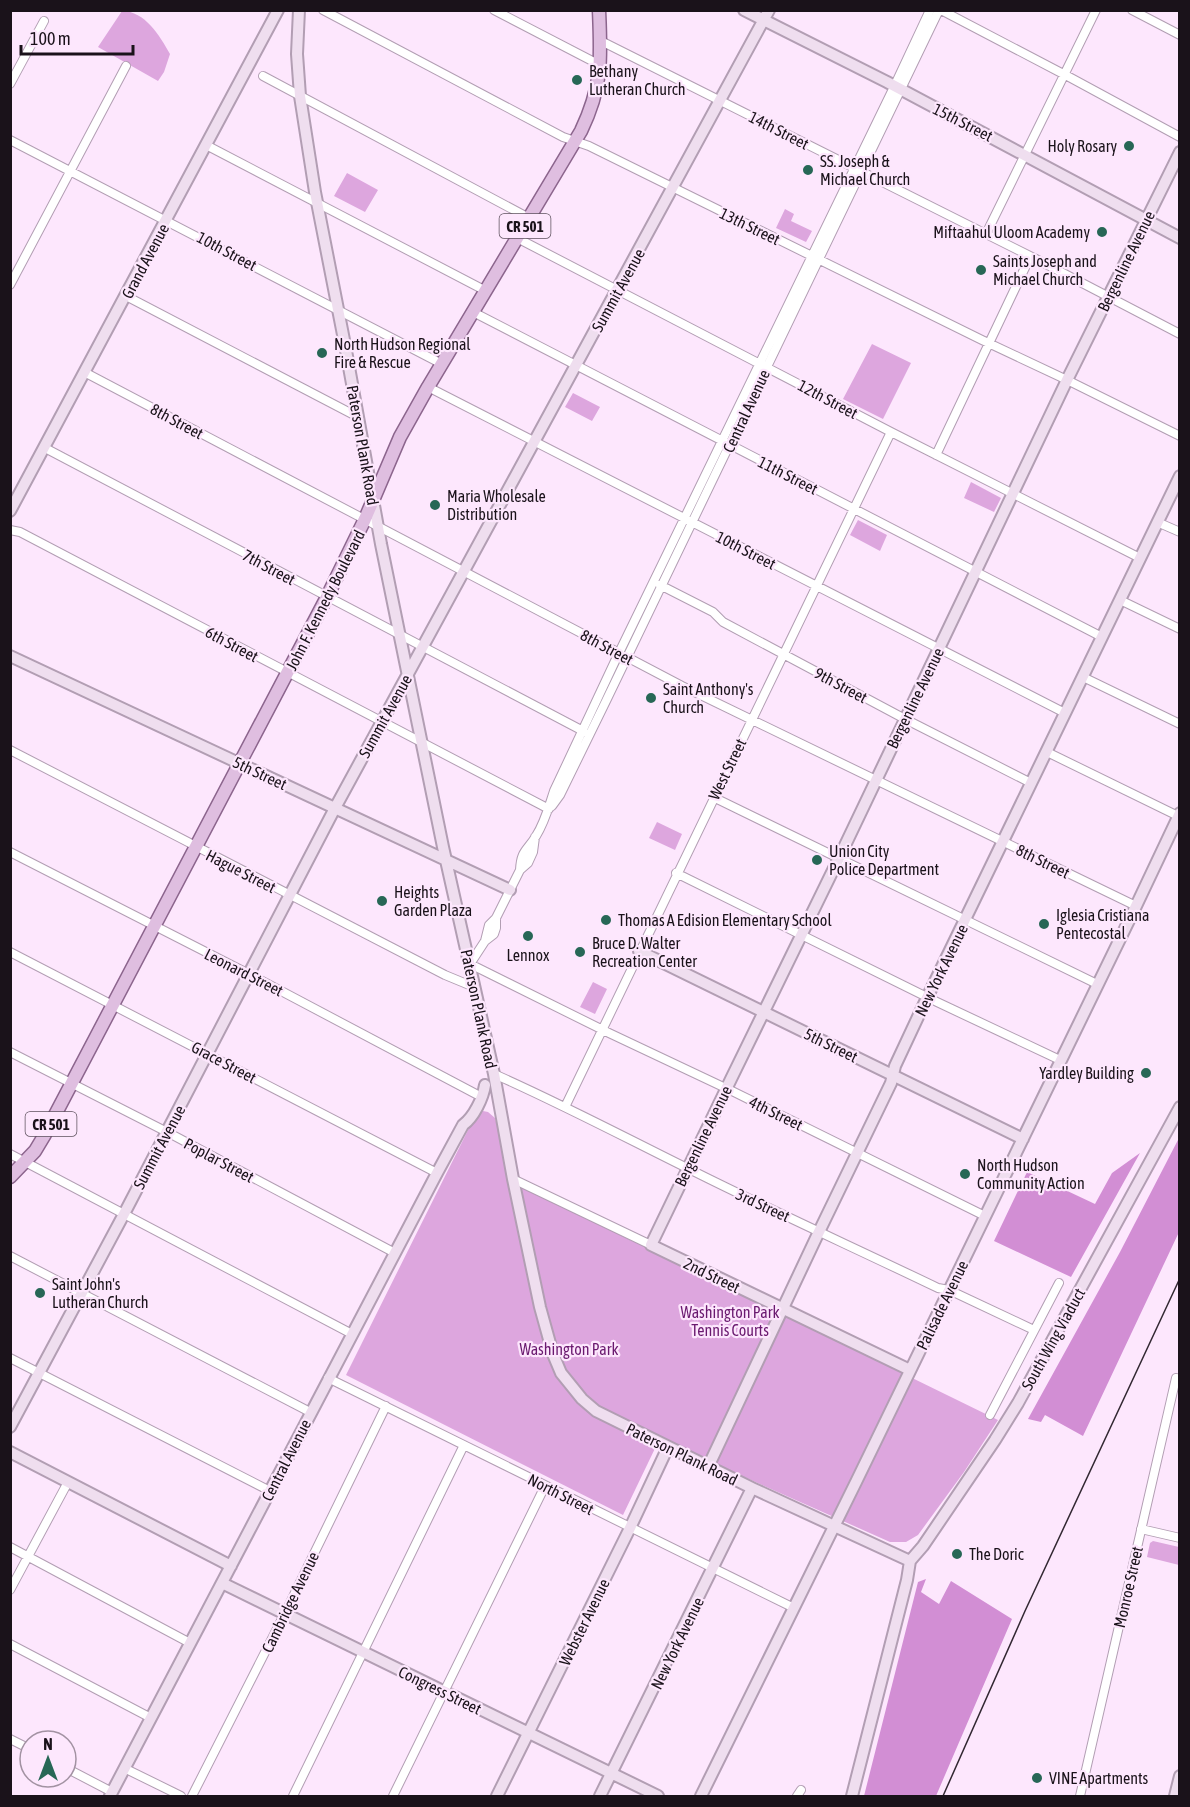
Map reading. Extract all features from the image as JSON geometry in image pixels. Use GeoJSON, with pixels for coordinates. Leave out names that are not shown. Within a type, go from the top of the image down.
{"type":"FeatureCollection","features":[{"type":"Feature","properties":{"kind":"main road","name":"John F. Kennedy Boulevard"},"geometry":{"type":"LineString","coordinates":[[10,1178],[26,1162],[44,1136],[153,925],[288,674],[374,500],[400,437],[582,131],[598,85],[601,41],[599,16]]}},
{"type":"Feature","properties":{"kind":"street","name":"Grand Avenue"},"geometry":{"type":"LineString","coordinates":[[10,511],[86,373],[278,10]]}},
{"type":"Feature","properties":{"kind":"street","name":"Paterson Plank Road"},"geometry":{"type":"LineString","coordinates":[[299,10],[297,35],[300,96],[317,203],[378,526],[546,1332],[561,1373],[582,1399],[596,1411],[708,1467],[910,1561]]}},
{"type":"Feature","properties":{"kind":"street","name":"13th Street"},"geometry":{"type":"LineString","coordinates":[[323,10],[575,142],[589,146],[1179,436]]}},
{"type":"Feature","properties":{"kind":"street"},"geometry":{"type":"LineString","coordinates":[[494,10],[600,65]]}},
{"type":"Feature","properties":{"kind":"street"},"geometry":{"type":"LineString","coordinates":[[599,16],[607,10]]}},
{"type":"Feature","properties":{"kind":"street","name":"15th Street"},"geometry":{"type":"LineString","coordinates":[[744,10],[766,15],[898,89],[1179,238]]}},
{"type":"Feature","properties":{"kind":"street","name":"Central Avenue"},"geometry":{"type":"LineString","coordinates":[[898,89],[930,10]]}},
{"type":"Feature","properties":{"kind":"street"},"geometry":{"type":"LineString","coordinates":[[940,10],[1179,137]]}},
{"type":"Feature","properties":{"kind":"street","name":"Central Avenue"},"geometry":{"type":"LineString","coordinates":[[470,964],[485,941],[494,934],[496,918],[520,870],[528,863],[536,837],[549,809],[560,795],[620,653],[658,584],[898,89],[940,10]]}},
{"type":"Feature","properties":{"kind":"street"},"geometry":{"type":"LineString","coordinates":[[986,234],[1096,10]]}},
{"type":"Feature","properties":{"kind":"street"},"geometry":{"type":"LineString","coordinates":[[1131,10],[1179,35]]}},
{"type":"Feature","properties":{"kind":"street","name":"Summit Avenue"},"geometry":{"type":"LineString","coordinates":[[10,1427],[124,1214],[335,808],[766,15]]}},
{"type":"Feature","properties":{"kind":"street"},"geometry":{"type":"LineString","coordinates":[[10,84],[44,21]]}},
{"type":"Feature","properties":{"kind":"street","name":"14th Street"},"geometry":{"type":"LineString","coordinates":[[601,41],[986,234],[1179,334]]}},
{"type":"Feature","properties":{"kind":"street"},"geometry":{"type":"LineString","coordinates":[[10,285],[126,66]]}},
{"type":"Feature","properties":{"kind":"street"},"geometry":{"type":"LineString","coordinates":[[263,76],[529,218]]}},
{"type":"Feature","properties":{"kind":"street","name":"10th Street"},"geometry":{"type":"LineString","coordinates":[[10,140],[442,364]]}},
{"type":"Feature","properties":{"kind":"street"},"geometry":{"type":"LineString","coordinates":[[206,145],[486,291]]}},
{"type":"Feature","properties":{"kind":"street","name":"Bergenline Avenue"},"geometry":{"type":"LineString","coordinates":[[651,1245],[1179,152]]}},
{"type":"Feature","properties":{"kind":"street","name":"12th Street"},"geometry":{"type":"LineString","coordinates":[[518,238],[891,432],[1140,558]]}},
{"type":"Feature","properties":{"kind":"street"},"geometry":{"type":"LineString","coordinates":[[936,455],[1030,257]]}},
{"type":"Feature","properties":{"kind":"street"},"geometry":{"type":"LineString","coordinates":[[126,296],[358,417]]}},
{"type":"Feature","properties":{"kind":"street","name":"11th Street"},"geometry":{"type":"LineString","coordinates":[[473,312],[1102,637]]}},
{"type":"Feature","properties":{"kind":"street","name":"8th Street"},"geometry":{"type":"LineString","coordinates":[[86,373],[682,686],[1136,906]]}},
{"type":"Feature","properties":{"kind":"street","name":"10th Street"},"geometry":{"type":"LineString","coordinates":[[428,387],[1065,713]]}},
{"type":"Feature","properties":{"kind":"street","name":"West Street"},"geometry":{"type":"LineString","coordinates":[[564,1107],[891,432]]}},
{"type":"Feature","properties":{"kind":"street","name":"7th Street"},"geometry":{"type":"LineString","coordinates":[[45,448],[586,733]]}},
{"type":"Feature","properties":{"kind":"street","name":"New York Avenue"},"geometry":{"type":"LineString","coordinates":[[708,1467],[891,1083],[895,1066],[1179,476]]}},
{"type":"Feature","properties":{"kind":"street"},"geometry":{"type":"LineString","coordinates":[[1157,522],[1179,532]]}},
{"type":"Feature","properties":{"kind":"street","name":"6th Street"},"geometry":{"type":"LineString","coordinates":[[10,530],[20,532],[549,809]]}},
{"type":"Feature","properties":{"kind":"street","name":"Central Avenue"},"geometry":{"type":"LineString","coordinates":[[586,733],[628,657],[658,584]]}},
{"type":"Feature","properties":{"kind":"street","name":"9th Street"},"geometry":{"type":"LineString","coordinates":[[658,584],[713,612],[723,622],[1031,783]]}},
{"type":"Feature","properties":{"kind":"street"},"geometry":{"type":"LineString","coordinates":[[1120,600],[1179,629]]}},
{"type":"Feature","properties":{"kind":"street","name":"5th Street"},"geometry":{"type":"LineString","coordinates":[[10,656],[510,890]]}},
{"type":"Feature","properties":{"kind":"street"},"geometry":{"type":"LineString","coordinates":[[1083,677],[1179,724]]}},
{"type":"Feature","properties":{"kind":"street","name":"Hague Street"},"geometry":{"type":"LineString","coordinates":[[10,750],[290,896],[445,975],[474,987]]}},
{"type":"Feature","properties":{"kind":"street"},"geometry":{"type":"LineString","coordinates":[[1047,752],[1179,814]]}},
{"type":"Feature","properties":{"kind":"street"},"geometry":{"type":"LineString","coordinates":[[713,797],[1097,984]]}},
{"type":"Feature","properties":{"kind":"street","name":"Palisade Avenue"},"geometry":{"type":"LineString","coordinates":[[701,1797],[986,1216],[1179,814]]}},
{"type":"Feature","properties":{"kind":"street","name":"Leonard Street"},"geometry":{"type":"LineString","coordinates":[[10,852],[249,974],[476,1094]]}},
{"type":"Feature","properties":{"kind":"street"},"geometry":{"type":"LineString","coordinates":[[676,873],[1060,1060]]}},
{"type":"Feature","properties":{"kind":"street","name":"5th Street"},"geometry":{"type":"LineString","coordinates":[[639,951],[1023,1139]]}},
{"type":"Feature","properties":{"kind":"street","name":"Grace Street"},"geometry":{"type":"LineString","coordinates":[[10,952],[437,1173]]}},
{"type":"Feature","properties":{"kind":"street","name":"4th Street"},"geometry":{"type":"LineString","coordinates":[[470,964],[986,1216]]}},
{"type":"Feature","properties":{"kind":"street","name":"Poplar Street"},"geometry":{"type":"LineString","coordinates":[[10,1052],[395,1253]]}},
{"type":"Feature","properties":{"kind":"street","name":"Central Avenue"},"geometry":{"type":"LineString","coordinates":[[463,1125],[463,1119],[476,1094],[494,1074]]}},
{"type":"Feature","properties":{"kind":"street","name":"3rd Street"},"geometry":{"type":"LineString","coordinates":[[494,1074],[819,1232],[1034,1330]]}},
{"type":"Feature","properties":{"kind":"street","name":"Central Avenue"},"geometry":{"type":"LineString","coordinates":[[111,1794],[310,1412],[463,1125],[473,1112],[485,1085]]}},
{"type":"Feature","properties":{"kind":"street","name":"South Wing Viaduct"},"geometry":{"type":"LineString","coordinates":[[910,1561],[923,1546],[1018,1403],[1179,1107]]}},
{"type":"Feature","properties":{"kind":"street"},"geometry":{"type":"LineString","coordinates":[[473,1112],[479,1108],[492,1108],[501,1112]]}},
{"type":"Feature","properties":{"kind":"street"},"geometry":{"type":"LineString","coordinates":[[10,1154],[352,1334]]}},
{"type":"Feature","properties":{"kind":"street","name":"2nd Street"},"geometry":{"type":"LineString","coordinates":[[513,1179],[910,1370]]}},
{"type":"Feature","properties":{"kind":"street"},"geometry":{"type":"LineString","coordinates":[[10,1256],[310,1412]]}},
{"type":"Feature","properties":{"kind":"street"},"geometry":{"type":"LineString","coordinates":[[990,1415],[1059,1283]]}},
{"type":"Feature","properties":{"kind":"street"},"geometry":{"type":"LineString","coordinates":[[10,1358],[270,1491]]}},
{"type":"Feature","properties":{"kind":"street","name":"North Street"},"geometry":{"type":"LineString","coordinates":[[328,1378],[794,1608]]}},
{"type":"Feature","properties":{"kind":"street","name":"Monroe Street"},"geometry":{"type":"LineString","coordinates":[[1080,1797],[1178,1379]]}},
{"type":"Feature","properties":{"kind":"street","name":"Cambridge Avenue"},"geometry":{"type":"LineString","coordinates":[[192,1797],[386,1406]]}},
{"type":"Feature","properties":{"kind":"street"},"geometry":{"type":"LineString","coordinates":[[293,1797],[464,1445]]}},
{"type":"Feature","properties":{"kind":"street","name":"Webster Avenue"},"geometry":{"type":"LineString","coordinates":[[497,1797],[668,1447]]}},
{"type":"Feature","properties":{"kind":"street"},"geometry":{"type":"LineString","coordinates":[[10,1452],[231,1566]]}},
{"type":"Feature","properties":{"kind":"street"},"geometry":{"type":"LineString","coordinates":[[10,1590],[68,1482]]}},
{"type":"Feature","properties":{"kind":"street"},"geometry":{"type":"LineString","coordinates":[[393,1797],[545,1486]]}},
{"type":"Feature","properties":{"kind":"street","name":"New York Avenue"},"geometry":{"type":"LineString","coordinates":[[600,1797],[752,1488]]}},
{"type":"Feature","properties":{"kind":"street"},"geometry":{"type":"LineString","coordinates":[[1141,1529],[1179,1538]]}},
{"type":"Feature","properties":{"kind":"street"},"geometry":{"type":"LineString","coordinates":[[10,1547],[190,1643]]}},
{"type":"Feature","properties":{"kind":"street"},"geometry":{"type":"LineString","coordinates":[[852,1797],[910,1561]]}},
{"type":"Feature","properties":{"kind":"street","name":"Congress Street"},"geometry":{"type":"LineString","coordinates":[[222,1583],[658,1797]]}},
{"type":"Feature","properties":{"kind":"street"},"geometry":{"type":"LineString","coordinates":[[10,1644],[151,1718]]}},
{"type":"Feature","properties":{"kind":"street"},"geometry":{"type":"LineString","coordinates":[[124,1768],[181,1797]]}},
{"type":"Feature","properties":{"kind":"street"},"geometry":{"type":"LineString","coordinates":[[78,1775],[111,1794]]}},
{"type":"Feature","properties":{"kind":"street"},"geometry":{"type":"LineString","coordinates":[[1174,1797],[1179,1776]]}},
{"type":"Feature","properties":{"kind":"green space"},"geometry":{"type":"Polygon","coordinates":[[[122,11],[138,15],[145,20],[170,54],[164,72],[158,81],[98,47],[122,11]]]}},
{"type":"Feature","properties":{"kind":"green space"},"geometry":{"type":"Polygon","coordinates":[[[347,173],[378,190],[365,212],[334,196],[347,173]]]}},
{"type":"Feature","properties":{"kind":"green space"},"geometry":{"type":"Polygon","coordinates":[[[785,209],[794,214],[791,221],[812,231],[806,242],[776,228],[785,209]]]}},
{"type":"Feature","properties":{"kind":"green space"},"geometry":{"type":"Polygon","coordinates":[[[872,344],[911,363],[883,419],[843,399],[872,344]]]}},
{"type":"Feature","properties":{"kind":"green space"},"geometry":{"type":"Polygon","coordinates":[[[573,393],[600,407],[592,421],[565,407],[573,393]]]}},
{"type":"Feature","properties":{"kind":"green space"},"geometry":{"type":"Polygon","coordinates":[[[971,482],[1001,498],[994,512],[964,498],[971,482]]]}},
{"type":"Feature","properties":{"kind":"green space"},"geometry":{"type":"Polygon","coordinates":[[[858,520],[887,535],[880,551],[850,535],[858,520]]]}},
{"type":"Feature","properties":{"kind":"green space"},"geometry":{"type":"Polygon","coordinates":[[[657,822],[682,834],[675,850],[649,838],[657,822]]]}},
{"type":"Feature","properties":{"kind":"green space"},"geometry":{"type":"Polygon","coordinates":[[[593,982],[607,989],[595,1014],[580,1007],[593,982]]]}},
{"type":"Feature","properties":{"kind":"green space","name":"Washington Park"},"geometry":{"type":"Polygon","coordinates":[[[483,1111],[495,1118],[512,1182],[998,1420],[918,1535],[906,1542],[890,1542],[660,1438],[623,1515],[346,1375],[475,1116],[483,1111]]]}},
{"type":"Feature","properties":{"kind":"green space"},"geometry":{"type":"Polygon","coordinates":[[[1153,1541],[1179,1547],[1179,1565],[1147,1557],[1150,1543],[1153,1541]]]}},
{"type":"Feature","properties":{"kind":"shaded area"},"geometry":{"type":"Polygon","coordinates":[[[1179,1138],[1179,1232],[1083,1436],[1045,1415],[1041,1422],[1028,1419],[1120,1252],[1179,1138]]]}},
{"type":"Feature","properties":{"kind":"shaded area"},"geometry":{"type":"Polygon","coordinates":[[[1140,1153],[1071,1277],[994,1241],[1027,1172],[1095,1204],[1112,1173],[1140,1153]]]}},
{"type":"Feature","properties":{"kind":"shaded area"},"geometry":{"type":"Polygon","coordinates":[[[926,1579],[921,1592],[939,1604],[951,1581],[1012,1619],[936,1796],[864,1796],[918,1582],[926,1579]]]}},
{"type":"Feature","properties":{"kind":"tram line"},"geometry":{"type":"LineString","coordinates":[[943,1796],[1025,1611],[1180,1278]]}},
{"type":"Feature","properties":{"kind":"place","name":"Bethany Lutheran Church"},"geometry":{"type":"Point","coordinates":[577,80]}},
{"type":"Feature","properties":{"kind":"place","name":"Holy Rosary"},"geometry":{"type":"Point","coordinates":[1129,146]}},
{"type":"Feature","properties":{"kind":"place","name":"SS. Joseph & Michael Church"},"geometry":{"type":"Point","coordinates":[808,170]}},
{"type":"Feature","properties":{"kind":"place","name":"Miftaahul Uloom Academy"},"geometry":{"type":"Point","coordinates":[1102,232]}},
{"type":"Feature","properties":{"kind":"place","name":"Saints Joseph and Michael Church"},"geometry":{"type":"Point","coordinates":[981,270]}},
{"type":"Feature","properties":{"kind":"place","name":"North Hudson Regional Fire & Rescue"},"geometry":{"type":"Point","coordinates":[322,353]}},
{"type":"Feature","properties":{"kind":"place","name":"Maria Wholesale Distribution"},"geometry":{"type":"Point","coordinates":[435,505]}},
{"type":"Feature","properties":{"kind":"place","name":"Saint Anthony's Church"},"geometry":{"type":"Point","coordinates":[651,698]}},
{"type":"Feature","properties":{"kind":"place","name":"Union City Police Department"},"geometry":{"type":"Point","coordinates":[817,860]}},
{"type":"Feature","properties":{"kind":"place","name":"Heights Garden Plaza"},"geometry":{"type":"Point","coordinates":[382,901]}},
{"type":"Feature","properties":{"kind":"place","name":"Thomas A Edision Elementary School"},"geometry":{"type":"Point","coordinates":[606,920]}},
{"type":"Feature","properties":{"kind":"place","name":"Iglesia Cristiana Pentecostal"},"geometry":{"type":"Point","coordinates":[1044,924]}},
{"type":"Feature","properties":{"kind":"place","name":"Lennox"},"geometry":{"type":"Point","coordinates":[528,936]}},
{"type":"Feature","properties":{"kind":"place","name":"Bruce D. Walter Recreation Center"},"geometry":{"type":"Point","coordinates":[580,952]}},
{"type":"Feature","properties":{"kind":"place","name":"Yardley Building"},"geometry":{"type":"Point","coordinates":[1146,1073]}},
{"type":"Feature","properties":{"kind":"place","name":"North Hudson Community Action"},"geometry":{"type":"Point","coordinates":[965,1174]}},
{"type":"Feature","properties":{"kind":"place","name":"Saint John's Lutheran Church"},"geometry":{"type":"Point","coordinates":[40,1293]}},
{"type":"Feature","properties":{"kind":"place","name":"The Doric"},"geometry":{"type":"Point","coordinates":[957,1554]}},
{"type":"Feature","properties":{"kind":"place","name":"VINE Apartments"},"geometry":{"type":"Point","coordinates":[1037,1778]}},
{"type":"Feature","properties":{"kind":"park label","name":"Washington Park Tennis Courts"},"geometry":{"type":"Point","coordinates":[730,1321]}}]}
